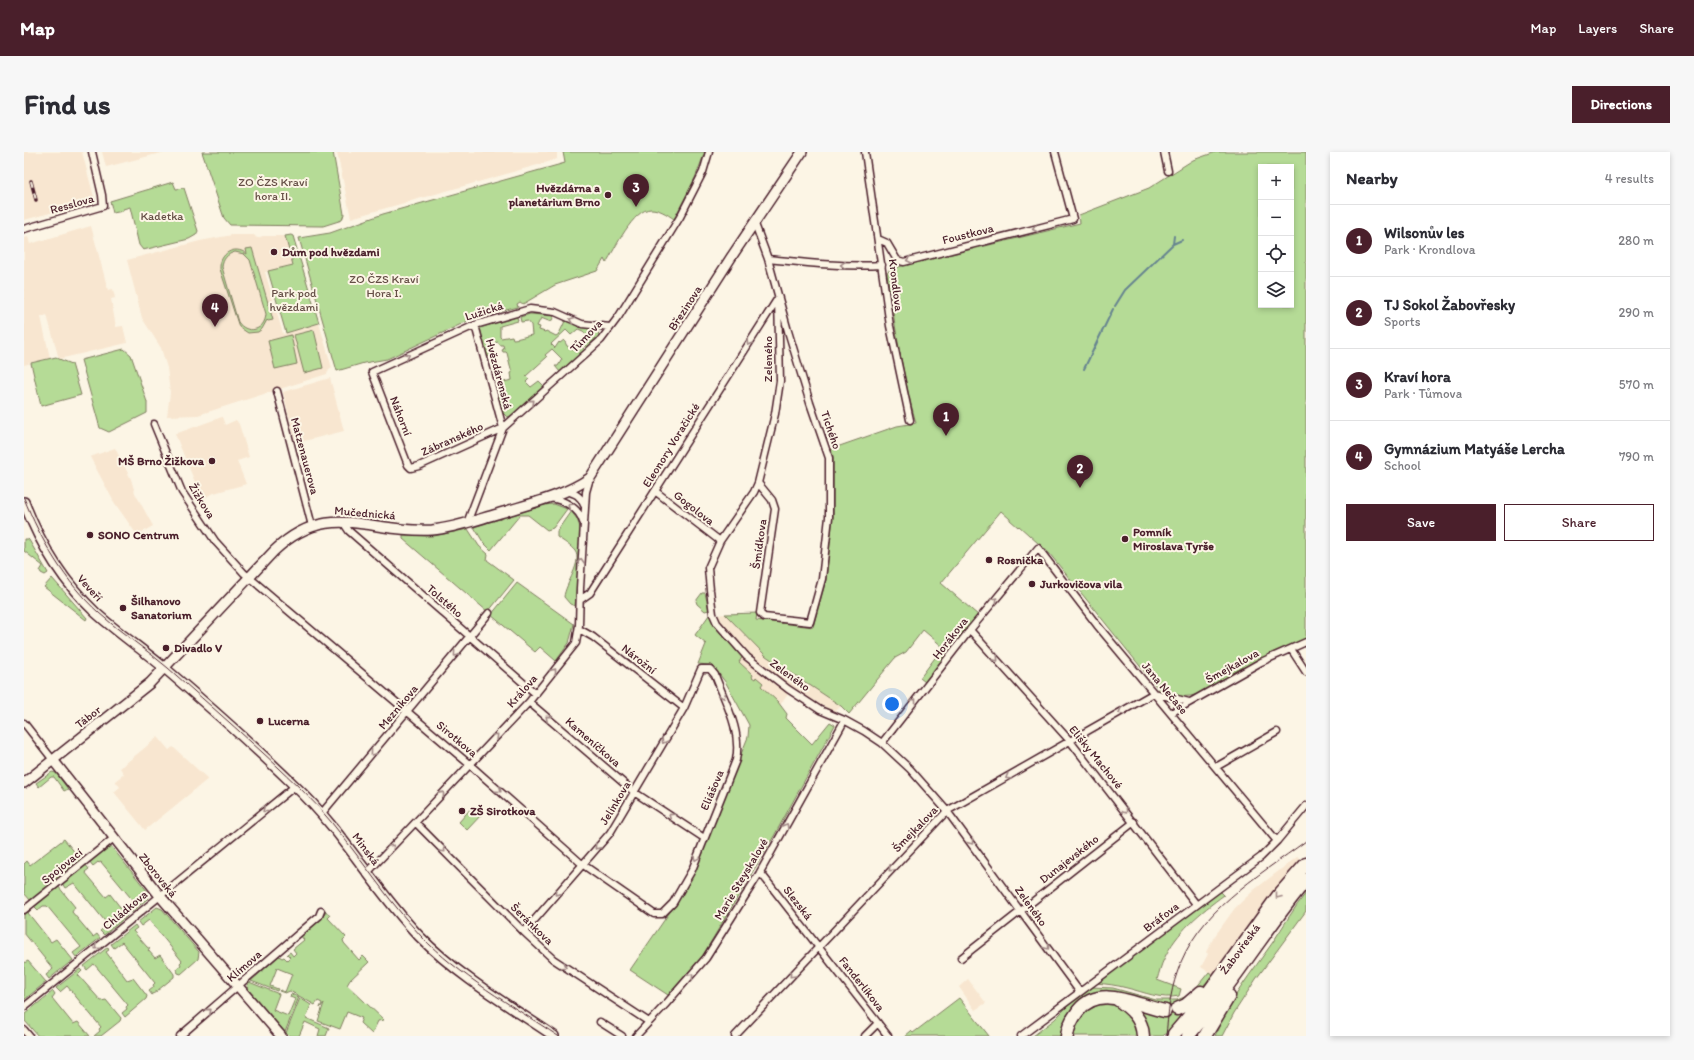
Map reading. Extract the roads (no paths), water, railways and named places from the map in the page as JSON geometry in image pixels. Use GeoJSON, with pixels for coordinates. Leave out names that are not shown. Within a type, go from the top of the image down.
{"type":"FeatureCollection","features":[{"type":"Feature","properties":{"kind":"highway","name":"Žabovřeská"},"geometry":{"type":"LineString","coordinates":[[1174,1034],[1202,1001],[1278,896],[1306,864]]}},
{"type":"Feature","properties":{"kind":"highway","name":"Žabovřeská"},"geometry":{"type":"LineString","coordinates":[[1188,1036],[1210,1010],[1283,907],[1306,880]]}},
{"type":"Feature","properties":{"kind":"highway"},"geometry":{"type":"LineString","coordinates":[[1205,1036],[1234,988],[1250,954]]}},
{"type":"Feature","properties":{"kind":"highway"},"geometry":{"type":"LineString","coordinates":[[1067,1036],[1072,1020],[1081,1007],[1087,1002],[1100,998],[1116,998],[1171,1010],[1186,1005],[1226,968]]}},
{"type":"Feature","properties":{"kind":"highway"},"geometry":{"type":"LineString","coordinates":[[1116,998],[1134,1013],[1142,1028],[1142,1036]]}},
{"type":"Feature","properties":{"kind":"highway"},"geometry":{"type":"LineString","coordinates":[[1210,1036],[1218,1014]]}},
{"type":"Feature","properties":{"kind":"street","name":"Resslova"},"geometry":{"type":"LineString","coordinates":[[24,229],[103,206],[102,195],[92,152]]}},
{"type":"Feature","properties":{"kind":"street","name":"Tůmova"},"geometry":{"type":"LineString","coordinates":[[468,523],[503,428],[601,340],[619,316],[680,217],[703,172],[709,152]]}},
{"type":"Feature","properties":{"kind":"street","name":"Březinova"},"geometry":{"type":"LineString","coordinates":[[590,478],[732,256],[755,224],[802,152]]}},
{"type":"Feature","properties":{"kind":"street","name":"Krondlova"},"geometry":{"type":"LineString","coordinates":[[865,152],[890,326],[910,420]]}},
{"type":"Feature","properties":{"kind":"street","name":"Foustkova"},"geometry":{"type":"LineString","coordinates":[[878,239],[887,243],[897,260],[904,262],[1073,219],[1055,152]]}},
{"type":"Feature","properties":{"kind":"street"},"geometry":{"type":"LineString","coordinates":[[1164,152],[1168,171]]}},
{"type":"Feature","properties":{"kind":"street","name":"Tichého"},"geometry":{"type":"LineString","coordinates":[[755,224],[768,259],[778,298],[810,403],[828,454],[829,517],[822,579],[810,622],[764,617],[760,613]]}},
{"type":"Feature","properties":{"kind":"street"},"geometry":{"type":"LineString","coordinates":[[768,259],[828,265],[882,265]]}},
{"type":"Feature","properties":{"kind":"street","name":"Zeleného"},"geometry":{"type":"LineString","coordinates":[[778,298],[780,381],[775,414],[758,483],[751,499],[720,541],[708,568],[713,614],[717,623],[747,657],[788,689],[820,710],[844,720],[882,743],[910,769],[948,811],[1079,991]]}},
{"type":"Feature","properties":{"kind":"street","name":"Eleonory Voračické"},"geometry":{"type":"LineString","coordinates":[[580,600],[590,593],[778,298]]}},
{"type":"Feature","properties":{"kind":"street","name":"Lužická"},"geometry":{"type":"LineString","coordinates":[[372,372],[475,325],[530,309],[554,312],[582,324],[610,327]]}},
{"type":"Feature","properties":{"kind":"street","name":"Hvězdárenská"},"geometry":{"type":"LineString","coordinates":[[475,325],[503,428]]}},
{"type":"Feature","properties":{"kind":"street","name":"Náhorní"},"geometry":{"type":"LineString","coordinates":[[372,372],[408,465],[411,468]]}},
{"type":"Feature","properties":{"kind":"street","name":"Matzenauerova"},"geometry":{"type":"LineString","coordinates":[[277,391],[312,526]]}},
{"type":"Feature","properties":{"kind":"street","name":"Žižkova"},"geometry":{"type":"LineString","coordinates":[[154,424],[182,492],[215,541],[249,578]]}},
{"type":"Feature","properties":{"kind":"street","name":"Zábranského"},"geometry":{"type":"LineString","coordinates":[[411,468],[419,466],[503,428]]}},
{"type":"Feature","properties":{"kind":"street","name":"Mučednická"},"geometry":{"type":"LineString","coordinates":[[165,668],[282,543],[297,533],[312,526],[326,522],[343,522],[422,530],[446,528],[468,523],[549,498],[590,478]]}},
{"type":"Feature","properties":{"kind":"street","name":"Králova"},"geometry":{"type":"LineString","coordinates":[[368,872],[529,702],[577,640],[579,629],[583,523],[586,492],[590,478]]}},
{"type":"Feature","properties":{"kind":"street","name":"Šmídkova"},"geometry":{"type":"LineString","coordinates":[[758,483],[772,500],[775,509],[760,613]]}},
{"type":"Feature","properties":{"kind":"street"},"geometry":{"type":"LineString","coordinates":[[566,491],[579,496],[584,503],[585,508]]}},
{"type":"Feature","properties":{"kind":"street","name":"Gogolova"},"geometry":{"type":"LineString","coordinates":[[655,491],[720,541]]}},
{"type":"Feature","properties":{"kind":"street"},"geometry":{"type":"LineString","coordinates":[[549,498],[563,501],[570,506],[581,517],[583,523]]}},
{"type":"Feature","properties":{"kind":"street","name":"Veveří"},"geometry":{"type":"LineString","coordinates":[[24,502],[28,527],[48,552],[67,580],[97,613],[165,668]]}},
{"type":"Feature","properties":{"kind":"street","name":"Tolstého"},"geometry":{"type":"LineString","coordinates":[[343,522],[349,531],[536,694]]}},
{"type":"Feature","properties":{"kind":"street","name":"Horákova"},"geometry":{"type":"LineString","coordinates":[[882,743],[970,630],[1036,550]]}},
{"type":"Feature","properties":{"kind":"street","name":"Jana Nečase"},"geometry":{"type":"LineString","coordinates":[[1036,550],[1277,841]]}},
{"type":"Feature","properties":{"kind":"street","name":"Sirotkova"},"geometry":{"type":"LineString","coordinates":[[249,578],[469,764],[582,864],[654,914]]}},
{"type":"Feature","properties":{"kind":"street","name":"Mezníkova"},"geometry":{"type":"LineString","coordinates":[[322,813],[408,712],[489,613]]}},
{"type":"Feature","properties":{"kind":"street","name":"Nárožní"},"geometry":{"type":"LineString","coordinates":[[579,629],[593,637],[684,708]]}},
{"type":"Feature","properties":{"kind":"street","name":"Elišky Machové"},"geometry":{"type":"LineString","coordinates":[[970,630],[1070,741],[1196,904]]}},
{"type":"Feature","properties":{"kind":"street","name":"Šmejkalova"},"geometry":{"type":"LineString","coordinates":[[1171,713],[1261,662],[1306,642]]}},
{"type":"Feature","properties":{"kind":"street"},"geometry":{"type":"LineString","coordinates":[[1292,649],[1306,672]]}},
{"type":"Feature","properties":{"kind":"street","name":"Tábor"},"geometry":{"type":"LineString","coordinates":[[24,783],[150,683],[165,668]]}},
{"type":"Feature","properties":{"kind":"street","name":"Minská"},"geometry":{"type":"LineString","coordinates":[[165,668],[295,786],[322,813],[401,916],[432,949],[453,966],[554,1036]]}},
{"type":"Feature","properties":{"kind":"street","name":"Jelínkova"},"geometry":{"type":"LineString","coordinates":[[524,932],[610,833],[684,708],[702,669]]}},
{"type":"Feature","properties":{"kind":"street","name":"Eliášova"},"geometry":{"type":"LineString","coordinates":[[654,914],[662,914],[673,903],[692,870],[736,760],[738,750],[736,730],[715,675],[710,669],[702,669]]}},
{"type":"Feature","properties":{"kind":"street"},"geometry":{"type":"LineString","coordinates":[[1154,693],[1189,702]]}},
{"type":"Feature","properties":{"kind":"street","name":"Šmejkalova"},"geometry":{"type":"LineString","coordinates":[[734,1036],[948,811],[1154,693]]}},
{"type":"Feature","properties":{"kind":"street","name":"Kameníčkova"},"geometry":{"type":"LineString","coordinates":[[529,702],[634,792],[704,838]]}},
{"type":"Feature","properties":{"kind":"street","name":"Marie Steyskalové"},"geometry":{"type":"LineString","coordinates":[[636,1036],[670,1000],[706,958],[760,872],[844,720]]}},
{"type":"Feature","properties":{"kind":"street","name":"Zborovská"},"geometry":{"type":"LineString","coordinates":[[24,723],[160,896],[281,1036]]}},
{"type":"Feature","properties":{"kind":"street"},"geometry":{"type":"LineString","coordinates":[[1216,767],[1276,732]]}},
{"type":"Feature","properties":{"kind":"street","name":"Chládkova"},"geometry":{"type":"LineString","coordinates":[[24,1007],[295,786]]}},
{"type":"Feature","properties":{"kind":"street","name":"Bráfova"},"geometry":{"type":"LineString","coordinates":[[1021,1036],[1054,1012],[1079,991],[1261,857],[1277,841],[1306,806]]}},
{"type":"Feature","properties":{"kind":"street","name":"Dunajevského"},"geometry":{"type":"LineString","coordinates":[[961,958],[1134,822]]}},
{"type":"Feature","properties":{"kind":"street","name":"Šeránkova"},"geometry":{"type":"LineString","coordinates":[[416,823],[524,932],[553,959],[649,1022]]}},
{"type":"Feature","properties":{"kind":"street","name":"Spojovací"},"geometry":{"type":"LineString","coordinates":[[24,910],[114,838]]}},
{"type":"Feature","properties":{"kind":"street","name":"Slezská"},"geometry":{"type":"LineString","coordinates":[[760,872],[819,947]]}},
{"type":"Feature","properties":{"kind":"street","name":"Klímova"},"geometry":{"type":"LineString","coordinates":[[180,1036],[319,916],[321,911]]}},
{"type":"Feature","properties":{"kind":"street","name":"Fanderlíkova"},"geometry":{"type":"LineString","coordinates":[[819,947],[888,1036]]}},
{"type":"Feature","properties":{"kind":"street"},"geometry":{"type":"LineString","coordinates":[[600,1022],[622,1036]]}},
{"type":"Feature","properties":{"kind":"street"},"geometry":{"type":"LineString","coordinates":[[865,1036],[878,1023]]}},
{"type":"Feature","properties":{"kind":"street"},"geometry":{"type":"LineString","coordinates":[[24,1030],[29,1036]]}},
{"type":"Feature","properties":{"kind":"waterway"},"geometry":{"type":"LineString","coordinates":[[1115,306],[1125,290],[1173,244],[1174,236]]}},
{"type":"Feature","properties":{"kind":"waterway"},"geometry":{"type":"LineString","coordinates":[[1173,244],[1182,240]]}},
{"type":"Feature","properties":{"kind":"waterway"},"geometry":{"type":"LineString","coordinates":[[1084,369],[1113,309]]}},
{"type":"Feature","properties":{"kind":"tram line"},"geometry":{"type":"LineString","coordinates":[[24,498],[38,530],[55,560],[75,588],[87,601],[107,620],[168,668],[299,787],[332,823],[405,918],[436,950],[486,989],[558,1036]]}},
{"type":"Feature","properties":{"kind":"tram line"},"geometry":{"type":"LineString","coordinates":[[1166,1036],[1170,1004],[1177,973],[1186,951],[1198,932],[1213,914],[1230,898],[1306,841]]}},
{"type":"Feature","properties":{"kind":"railway"},"geometry":{"type":"LineString","coordinates":[[31,181],[36,200]]}},
{"type":"Feature","properties":{"kind":"place","name":"Hvězdárna a planetárium Brno"},"geometry":{"type":"Point","coordinates":[608,195]}},
{"type":"Feature","properties":{"kind":"place","name":"Kraví hora"},"geometry":{"type":"Point","coordinates":[636,207]}},
{"type":"Feature","properties":{"kind":"place","name":"Dům pod hvězdami"},"geometry":{"type":"Point","coordinates":[274,252]}},
{"type":"Feature","properties":{"kind":"place","name":"Gymnázium Matyáše Lercha"},"geometry":{"type":"Point","coordinates":[215,327]}},
{"type":"Feature","properties":{"kind":"place","name":"Wilsonův les"},"geometry":{"type":"Point","coordinates":[946,436]}},
{"type":"Feature","properties":{"kind":"place","name":"MŠ Brno Žižkova"},"geometry":{"type":"Point","coordinates":[212,461]}},
{"type":"Feature","properties":{"kind":"place","name":"TJ Sokol Žabovřesky"},"geometry":{"type":"Point","coordinates":[1080,488]}},
{"type":"Feature","properties":{"kind":"place","name":"SONO Centrum"},"geometry":{"type":"Point","coordinates":[90,535]}},
{"type":"Feature","properties":{"kind":"place","name":"Pomník Miroslava Tyrše"},"geometry":{"type":"Point","coordinates":[1125,539]}},
{"type":"Feature","properties":{"kind":"place","name":"Rosnička"},"geometry":{"type":"Point","coordinates":[989,560]}},
{"type":"Feature","properties":{"kind":"place","name":"Jurkovičova vila"},"geometry":{"type":"Point","coordinates":[1032,584]}},
{"type":"Feature","properties":{"kind":"place","name":"Šilhanovo Sanatorium"},"geometry":{"type":"Point","coordinates":[123,608]}},
{"type":"Feature","properties":{"kind":"place","name":"Divadlo V"},"geometry":{"type":"Point","coordinates":[166,648]}},
{"type":"Feature","properties":{"kind":"place","name":"Lucerna"},"geometry":{"type":"Point","coordinates":[260,721]}},
{"type":"Feature","properties":{"kind":"place","name":"ZŠ Sirotkova"},"geometry":{"type":"Point","coordinates":[462,811]}},
{"type":"Feature","properties":{"kind":"park label","name":"ZO ČZS Kraví hora II."},"geometry":{"type":"Point","coordinates":[273,189]}},
{"type":"Feature","properties":{"kind":"park label","name":"Kadetka"},"geometry":{"type":"Point","coordinates":[162,216]}},
{"type":"Feature","properties":{"kind":"park label","name":"ZO ČZS Kraví Hora I."},"geometry":{"type":"Point","coordinates":[384,286]}},
{"type":"Feature","properties":{"kind":"park label","name":"Park pod hvězdami"},"geometry":{"type":"Point","coordinates":[294,300]}}]}
